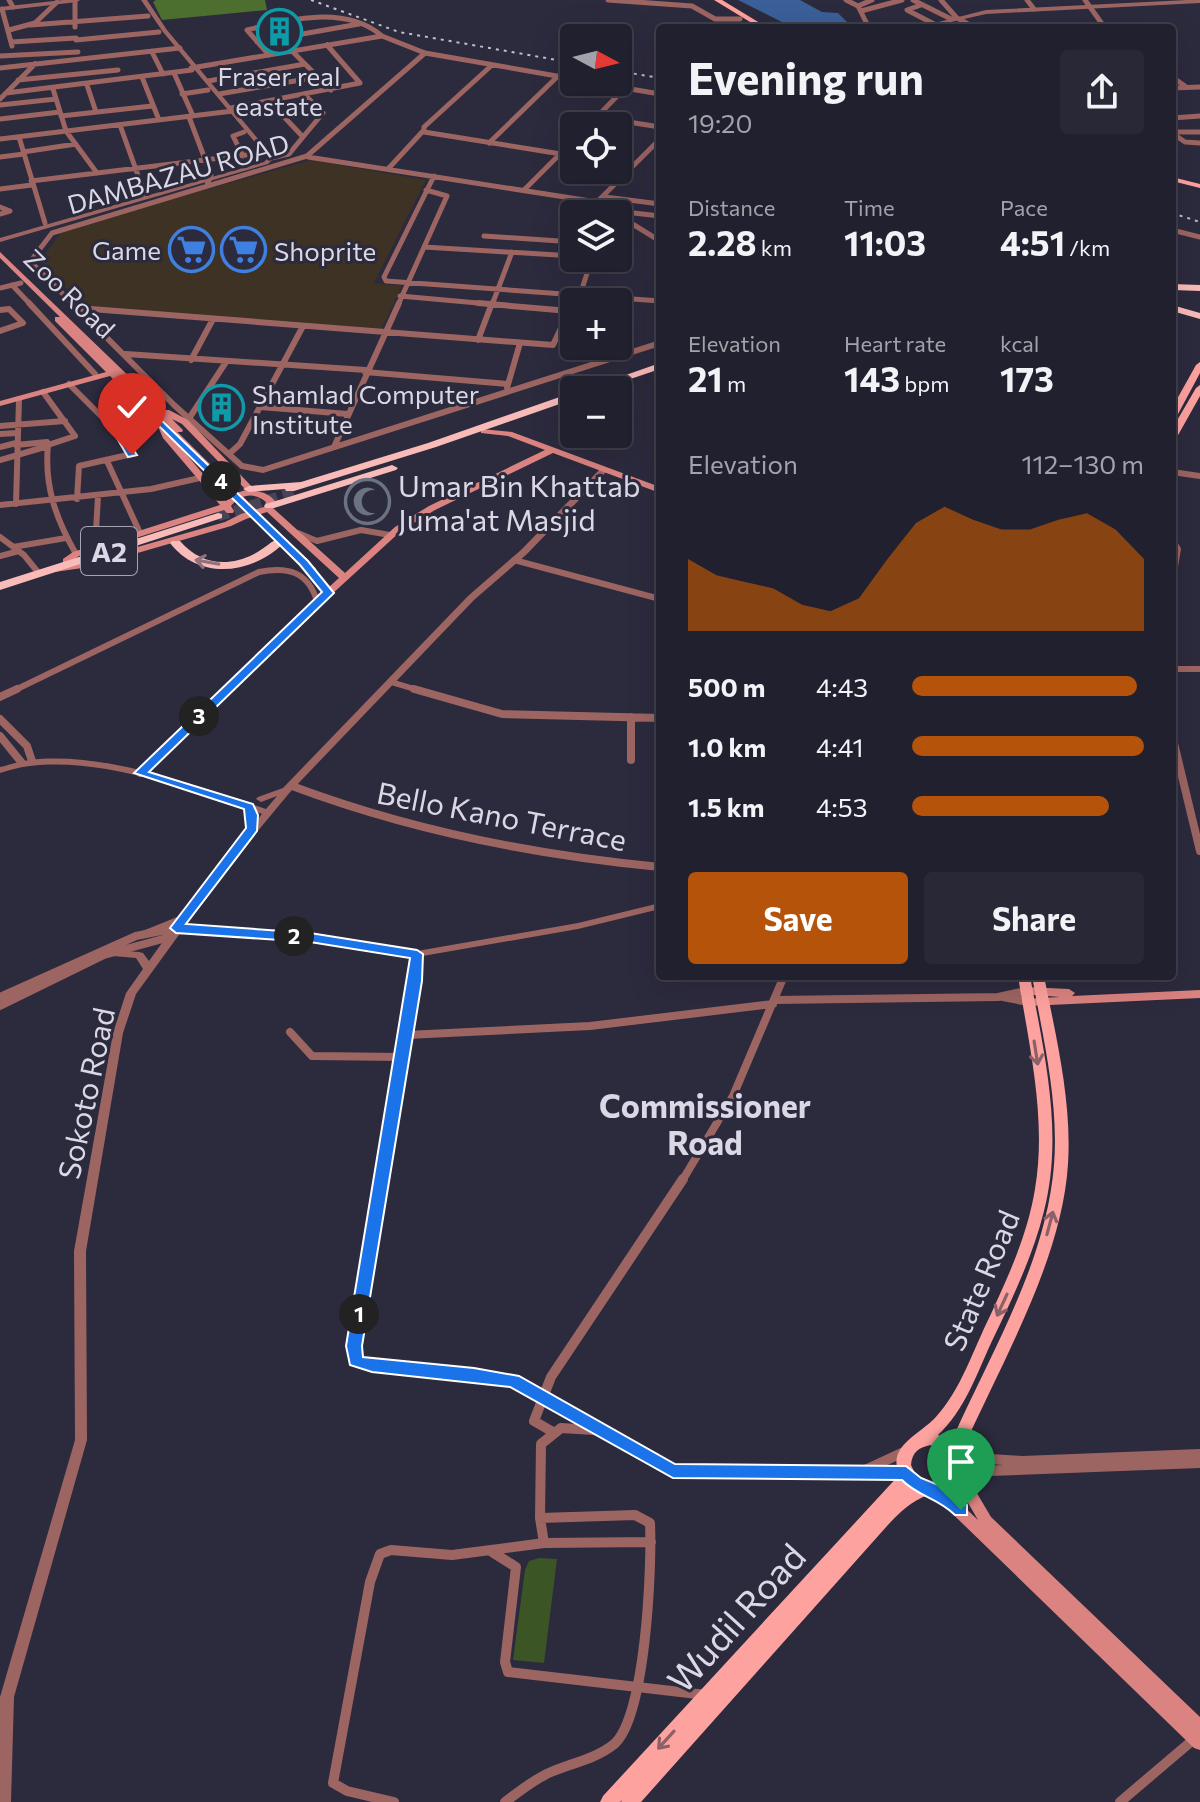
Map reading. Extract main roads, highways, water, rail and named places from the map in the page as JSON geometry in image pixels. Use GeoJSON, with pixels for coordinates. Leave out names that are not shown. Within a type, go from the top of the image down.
{"type":"FeatureCollection","features":[{"type":"Feature","properties":{"kind":"highway"},"geometry":{"type":"LineString","coordinates":[[1176,285],[1199,287]]}},
{"type":"Feature","properties":{"kind":"highway"},"geometry":{"type":"LineString","coordinates":[[1176,292],[1199,287]]}},
{"type":"Feature","properties":{"kind":"highway"},"geometry":{"type":"LineString","coordinates":[[1176,311],[1200,318]]}},
{"type":"Feature","properties":{"kind":"highway"},"geometry":{"type":"LineString","coordinates":[[632,377],[656,369]]}},
{"type":"Feature","properties":{"kind":"highway"},"geometry":{"type":"LineString","coordinates":[[632,379],[656,370]]}},
{"type":"Feature","properties":{"kind":"highway"},"geometry":{"type":"LineString","coordinates":[[251,491],[289,492],[417,460],[433,447],[560,402]]}},
{"type":"Feature","properties":{"kind":"highway"},"geometry":{"type":"LineString","coordinates":[[269,507],[289,492],[484,431],[508,428],[560,404]]}},
{"type":"Feature","properties":{"kind":"highway","name":"A2"},"geometry":{"type":"LineString","coordinates":[[0,584],[178,535],[222,510]]}},
{"type":"Feature","properties":{"kind":"highway","name":"A2"},"geometry":{"type":"LineString","coordinates":[[44,571],[71,558],[222,510]]}},
{"type":"Feature","properties":{"kind":"highway"},"geometry":{"type":"LineString","coordinates":[[178,535],[188,558],[204,564],[246,563],[263,556],[281,540]]}},
{"type":"Feature","properties":{"kind":"main road"},"geometry":{"type":"LineString","coordinates":[[708,0],[748,24]]}},
{"type":"Feature","properties":{"kind":"main road"},"geometry":{"type":"LineString","coordinates":[[717,0],[758,24]]}},
{"type":"Feature","properties":{"kind":"main road"},"geometry":{"type":"LineString","coordinates":[[1176,178],[1200,184]]}},
{"type":"Feature","properties":{"kind":"main road","name":"Zoo Road"},"geometry":{"type":"LineString","coordinates":[[0,254],[156,407],[175,431]]}},
{"type":"Feature","properties":{"kind":"main road","name":"Zoo Road"},"geometry":{"type":"LineString","coordinates":[[0,263],[51,318],[159,420],[175,431]]}},
{"type":"Feature","properties":{"kind":"main road"},"geometry":{"type":"LineString","coordinates":[[1176,409],[1199,369]]}},
{"type":"Feature","properties":{"kind":"main road"},"geometry":{"type":"LineString","coordinates":[[0,402],[110,371]]}},
{"type":"Feature","properties":{"kind":"main road"},"geometry":{"type":"LineString","coordinates":[[0,402],[110,371]]}},
{"type":"Feature","properties":{"kind":"main road"},"geometry":{"type":"LineString","coordinates":[[1176,430],[1200,388]]}},
{"type":"Feature","properties":{"kind":"main road"},"geometry":{"type":"LineString","coordinates":[[156,407],[185,422],[251,491],[267,497],[269,507],[342,581]]}},
{"type":"Feature","properties":{"kind":"main road"},"geometry":{"type":"LineString","coordinates":[[159,420],[166,436],[204,477],[222,510]]}},
{"type":"Feature","properties":{"kind":"main road"},"geometry":{"type":"LineString","coordinates":[[508,428],[553,450],[656,489]]}},
{"type":"Feature","properties":{"kind":"main road"},"geometry":{"type":"LineString","coordinates":[[175,431],[316,570],[328,593],[390,535],[432,508],[553,450]]}},
{"type":"Feature","properties":{"kind":"main road"},"geometry":{"type":"LineString","coordinates":[[175,431],[281,540],[316,570],[342,581]]}},
{"type":"Feature","properties":{"kind":"main road","name":"A2"},"geometry":{"type":"LineString","coordinates":[[222,510],[232,497],[251,491]]}},
{"type":"Feature","properties":{"kind":"main road"},"geometry":{"type":"LineString","coordinates":[[44,571],[86,565],[228,524],[269,507]]}},
{"type":"Feature","properties":{"kind":"main road"},"geometry":{"type":"LineString","coordinates":[[71,558],[140,533],[222,510],[244,516]]}},
{"type":"Feature","properties":{"kind":"main road","name":"State Road"},"geometry":{"type":"LineString","coordinates":[[959,1464],[1039,1261],[1056,1200],[1061,1163],[1059,1106],[1034,997],[1026,980]]}},
{"type":"Feature","properties":{"kind":"main road","name":"State Road"},"geometry":{"type":"LineString","coordinates":[[911,1446],[940,1424],[958,1397],[1019,1267],[1038,1210],[1045,1161],[1045,1110],[1034,997],[1037,980]]}},
{"type":"Feature","properties":{"kind":"main road"},"geometry":{"type":"LineString","coordinates":[[1034,997],[1200,994]]}},
{"type":"Feature","properties":{"kind":"main road"},"geometry":{"type":"LineString","coordinates":[[1133,1671],[931,1489],[907,1474],[903,1466],[911,1446],[932,1439],[959,1464],[986,1521],[1199,1736]]}},
{"type":"Feature","properties":{"kind":"main road"},"geometry":{"type":"LineString","coordinates":[[931,1489],[946,1488],[959,1464]]}},
{"type":"Feature","properties":{"kind":"main road","name":"Wudil Road"},"geometry":{"type":"LineString","coordinates":[[630,1802],[714,1694],[907,1474]]}},
{"type":"Feature","properties":{"kind":"main road","name":"Wudil Road"},"geometry":{"type":"LineString","coordinates":[[609,1802],[881,1521],[902,1501],[931,1489]]}},
{"type":"Feature","properties":{"kind":"water"},"geometry":{"type":"Polygon","coordinates":[[[738,0],[800,0],[822,12],[838,13],[849,24],[786,24],[738,0]]]}},
{"type":"Feature","properties":{"kind":"tunnel"},"geometry":{"type":"LineString","coordinates":[[218,516],[295,492]]}},
{"type":"Feature","properties":{"kind":"railway"},"geometry":{"type":"LineString","coordinates":[[311,0],[399,32],[560,61]]}},
{"type":"Feature","properties":{"kind":"railway"},"geometry":{"type":"LineString","coordinates":[[632,73],[656,77]]}},
{"type":"Feature","properties":{"kind":"railway"},"geometry":{"type":"LineString","coordinates":[[1176,214],[1200,222]]}},
{"type":"Feature","properties":{"kind":"place","name":"Fraser real eastate"},"geometry":{"type":"Point","coordinates":[279,32]}},
{"type":"Feature","properties":{"kind":"place","name":"Game"},"geometry":{"type":"Point","coordinates":[192,249]}},
{"type":"Feature","properties":{"kind":"place","name":"Shoprite"},"geometry":{"type":"Point","coordinates":[243,250]}},
{"type":"Feature","properties":{"kind":"place","name":"Shamlad Computer Institute"},"geometry":{"type":"Point","coordinates":[221,408]}},
{"type":"Feature","properties":{"kind":"place","name":"Umar Bin Khattab Juma'at Masjid"},"geometry":{"type":"Point","coordinates":[367,501]}},
{"type":"Feature","properties":{"kind":"district","name":"Commissioner Road"},"geometry":{"type":"Point","coordinates":[705,1124]}}]}
